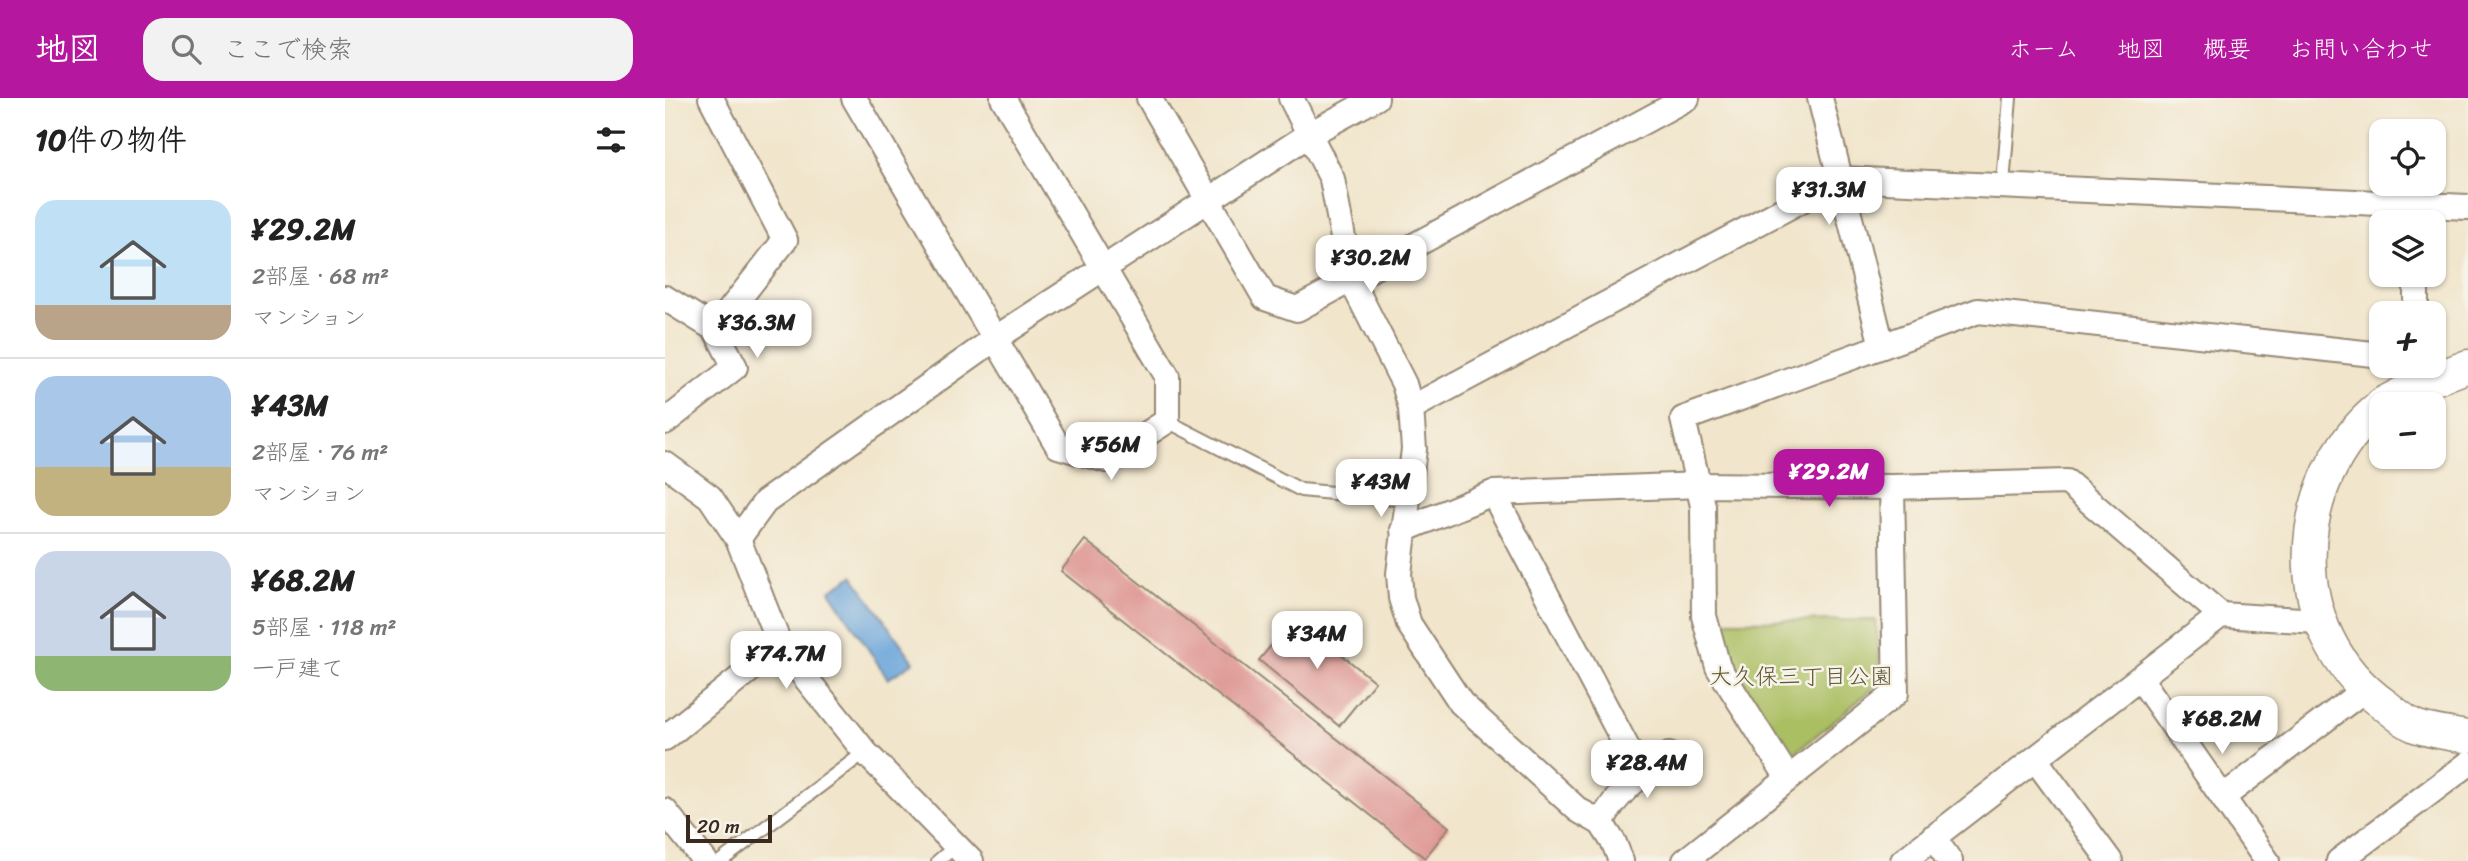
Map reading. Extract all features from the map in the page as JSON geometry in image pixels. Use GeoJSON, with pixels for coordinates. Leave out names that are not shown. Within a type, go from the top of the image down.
{"type":"FeatureCollection","features":[{"type":"Feature","properties":{"kind":"street"},"geometry":{"type":"LineString","coordinates":[[711,98],[785,240],[715,329]]}},
{"type":"Feature","properties":{"kind":"street"},"geometry":{"type":"LineString","coordinates":[[854,98],[1058,446],[1106,460],[1167,421],[1167,376],[1003,98]]}},
{"type":"Feature","properties":{"kind":"street"},"geometry":{"type":"LineString","coordinates":[[1149,98],[1265,298],[1297,309],[1687,98]]}},
{"type":"Feature","properties":{"kind":"street"},"geometry":{"type":"LineString","coordinates":[[1291,98],[1332,179],[1351,280],[1404,384],[1411,408],[1414,449],[1399,574],[1401,598],[1409,624],[1461,703],[1578,810],[1601,823],[1614,843],[1621,861]]}},
{"type":"Feature","properties":{"kind":"street"},"geometry":{"type":"LineString","coordinates":[[738,539],[765,502],[996,338],[1310,134],[1376,98]]}},
{"type":"Feature","properties":{"kind":"street"},"geometry":{"type":"LineString","coordinates":[[1820,98],[1882,346]]}},
{"type":"Feature","properties":{"kind":"street"},"geometry":{"type":"LineString","coordinates":[[1411,408],[1841,179],[2003,184],[2369,211]]}},
{"type":"Feature","properties":{"kind":"street"},"geometry":{"type":"LineString","coordinates":[[2446,210],[2468,207]]}},
{"type":"Feature","properties":{"kind":"street"},"geometry":{"type":"LineString","coordinates":[[665,298],[715,329],[735,367],[665,422]]}},
{"type":"Feature","properties":{"kind":"street"},"geometry":{"type":"LineString","coordinates":[[1788,778],[1718,667],[1704,616],[1703,506],[1683,419],[1978,311],[2369,354]]}},
{"type":"Feature","properties":{"kind":"street"},"geometry":{"type":"LineString","coordinates":[[2446,370],[2468,366]]}},
{"type":"Feature","properties":{"kind":"street"},"geometry":{"type":"LineString","coordinates":[[2397,392],[2413,378]]}},
{"type":"Feature","properties":{"kind":"street"},"geometry":{"type":"LineString","coordinates":[[2369,416],[2361,422],[2332,461],[2318,496],[2310,567],[2317,621],[2336,657],[2364,690],[2414,726],[2468,737]]}},
{"type":"Feature","properties":{"kind":"street"},"geometry":{"type":"LineString","coordinates":[[665,464],[710,497],[738,539],[780,646],[865,752],[955,856]]}},
{"type":"Feature","properties":{"kind":"street"},"geometry":{"type":"LineString","coordinates":[[1403,530],[1493,493],[1700,485],[1892,487],[2067,482],[2221,615],[2317,621]]}},
{"type":"Feature","properties":{"kind":"street"},"geometry":{"type":"LineString","coordinates":[[1685,861],[1896,693],[1892,487]]}},
{"type":"Feature","properties":{"kind":"street"},"geometry":{"type":"LineString","coordinates":[[1493,493],[1641,774]]}},
{"type":"Feature","properties":{"kind":"street"},"geometry":{"type":"LineString","coordinates":[[1903,861],[2221,615]]}},
{"type":"Feature","properties":{"kind":"street"},"geometry":{"type":"LineString","coordinates":[[665,738],[780,646]]}},
{"type":"Feature","properties":{"kind":"street"},"geometry":{"type":"LineString","coordinates":[[2140,678],[2267,861]]}},
{"type":"Feature","properties":{"kind":"street"},"geometry":{"type":"LineString","coordinates":[[2223,797],[2364,690]]}},
{"type":"Feature","properties":{"kind":"street"},"geometry":{"type":"LineString","coordinates":[[1601,823],[1610,806],[1641,774],[1669,755]]}},
{"type":"Feature","properties":{"kind":"street"},"geometry":{"type":"LineString","coordinates":[[2035,759],[2110,861]]}},
{"type":"Feature","properties":{"kind":"street"},"geometry":{"type":"LineString","coordinates":[[2339,861],[2468,764]]}},
{"type":"Feature","properties":{"kind":"street"},"geometry":{"type":"LineString","coordinates":[[665,811],[705,861]]}},
{"type":"Feature","properties":{"kind":"street"},"geometry":{"type":"LineString","coordinates":[[1933,837],[1950,861]]}},
{"type":"Feature","properties":{"kind":"lane"},"geometry":{"type":"LineString","coordinates":[[2003,184],[2010,98]]}},
{"type":"Feature","properties":{"kind":"lane"},"geometry":{"type":"LineString","coordinates":[[1167,421],[1301,490],[1406,500]]}},
{"type":"Feature","properties":{"kind":"lane"},"geometry":{"type":"LineString","coordinates":[[721,861],[865,752]]}},
{"type":"Feature","properties":{"kind":"green space","name":"大久保三丁目公園"},"geometry":{"type":"Polygon","coordinates":[[[1876,620],[1881,682],[1794,754],[1779,750],[1729,659],[1719,621],[1876,620]]]}},
{"type":"Feature","properties":{"kind":"water"},"geometry":{"type":"Polygon","coordinates":[[[853,576],[914,662],[888,679],[830,591],[853,576]]]}},
{"type":"Feature","properties":{"kind":"building"},"geometry":{"type":"Polygon","coordinates":[[[1085,540],[1449,827],[1425,858],[1061,571],[1085,540]]]}},
{"type":"Feature","properties":{"kind":"building"},"geometry":{"type":"Polygon","coordinates":[[[1295,617],[1375,682],[1339,726],[1259,660],[1295,617]]]}}]}
